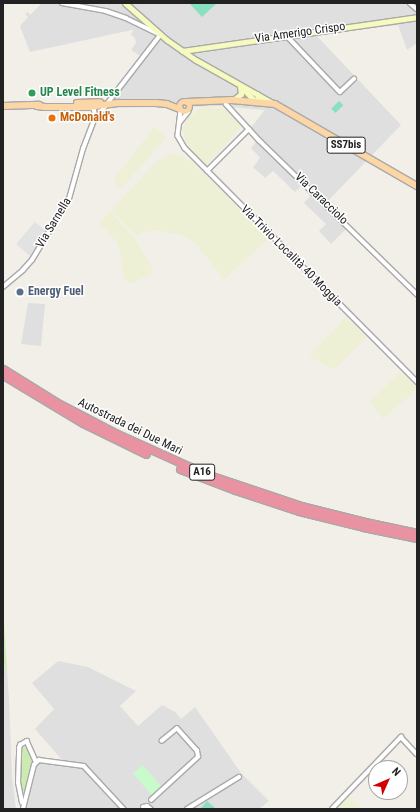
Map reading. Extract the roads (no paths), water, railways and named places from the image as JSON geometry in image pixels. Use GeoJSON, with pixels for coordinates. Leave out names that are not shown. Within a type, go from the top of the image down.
{"type":"FeatureCollection","features":[{"type":"Feature","properties":{"kind":"highway","name":"Autostrada dei Due Mari"},"geometry":{"type":"LineString","coordinates":[[3,369],[56,402],[115,434],[206,474],[262,494],[313,509],[417,533]]}},
{"type":"Feature","properties":{"kind":"highway","name":"Autostrada dei Due Mari"},"geometry":{"type":"LineString","coordinates":[[3,375],[54,406],[113,438],[204,478],[299,511],[357,526],[417,538]]}},
{"type":"Feature","properties":{"kind":"main road"},"geometry":{"type":"LineString","coordinates":[[125,3],[161,35],[182,50],[275,104]]}},
{"type":"Feature","properties":{"kind":"main road","name":"Via Amerigo Crispo"},"geometry":{"type":"LineString","coordinates":[[182,50],[417,17]]}},
{"type":"Feature","properties":{"kind":"main road"},"geometry":{"type":"LineString","coordinates":[[232,100],[241,94],[239,84]]}},
{"type":"Feature","properties":{"kind":"main road"},"geometry":{"type":"LineString","coordinates":[[239,84],[256,102]]}},
{"type":"Feature","properties":{"kind":"main road"},"geometry":{"type":"LineString","coordinates":[[256,102],[258,98],[257,94]]}},
{"type":"Feature","properties":{"kind":"main road","name":"SS7bis"},"geometry":{"type":"LineString","coordinates":[[37,106],[89,107],[119,103],[205,103],[232,100],[275,104],[417,186]]}},
{"type":"Feature","properties":{"kind":"main road"},"geometry":{"type":"LineString","coordinates":[[181,110],[180,106],[186,102],[191,106],[189,111]]}},
{"type":"Feature","properties":{"kind":"main road","name":"SS7bis"},"geometry":{"type":"LineString","coordinates":[[3,106],[37,106],[81,103],[108,104]]}},
{"type":"Feature","properties":{"kind":"main road","name":"SS7bis"},"geometry":{"type":"LineString","coordinates":[[81,103],[97,106]]}},
{"type":"Feature","properties":{"kind":"main road","name":"SS7bis"},"geometry":{"type":"LineString","coordinates":[[167,104],[181,110],[189,111],[205,103]]}},
{"type":"Feature","properties":{"kind":"street"},"geometry":{"type":"LineString","coordinates":[[62,3],[106,11],[126,18],[161,35]]}},
{"type":"Feature","properties":{"kind":"street"},"geometry":{"type":"LineString","coordinates":[[410,3],[417,9]]}},
{"type":"Feature","properties":{"kind":"street","name":"Via Sarnella"},"geometry":{"type":"LineString","coordinates":[[3,288],[32,260],[69,199],[83,149],[93,124],[100,112],[108,104],[161,35]]}},
{"type":"Feature","properties":{"kind":"street"},"geometry":{"type":"LineString","coordinates":[[286,35],[340,92],[354,79]]}},
{"type":"Feature","properties":{"kind":"street","name":"Via Caracciolo"},"geometry":{"type":"LineString","coordinates":[[226,104],[249,129],[417,294]]}},
{"type":"Feature","properties":{"kind":"street"},"geometry":{"type":"LineString","coordinates":[[97,106],[100,112]]}},
{"type":"Feature","properties":{"kind":"street"},"geometry":{"type":"LineString","coordinates":[[89,107],[94,109],[95,112],[93,124]]}},
{"type":"Feature","properties":{"kind":"street","name":"Via Trivio Località 40 Moggia"},"geometry":{"type":"LineString","coordinates":[[181,110],[178,136],[181,144],[206,171],[417,382]]}},
{"type":"Feature","properties":{"kind":"street"},"geometry":{"type":"LineString","coordinates":[[179,122],[189,111]]}},
{"type":"Feature","properties":{"kind":"street"},"geometry":{"type":"LineString","coordinates":[[206,171],[249,129]]}},
{"type":"Feature","properties":{"kind":"street"},"geometry":{"type":"LineString","coordinates":[[152,800],[198,757],[197,751],[176,729],[162,742]]}},
{"type":"Feature","properties":{"kind":"street"},"geometry":{"type":"LineString","coordinates":[[332,809],[400,737],[417,754]]}},
{"type":"Feature","properties":{"kind":"street"},"geometry":{"type":"LineString","coordinates":[[27,741],[36,761],[22,807],[18,783],[19,748],[27,741]]}},
{"type":"Feature","properties":{"kind":"street"},"geometry":{"type":"LineString","coordinates":[[36,761],[39,760],[84,766],[124,809]]}},
{"type":"Feature","properties":{"kind":"street"},"geometry":{"type":"LineString","coordinates":[[187,809],[239,777]]}},
{"type":"Feature","properties":{"kind":"street"},"geometry":{"type":"LineString","coordinates":[[142,808],[147,806],[151,809]]}},
{"type":"Feature","properties":{"kind":"place","name":"UP Level Fitness"},"geometry":{"type":"Point","coordinates":[32,93]}},
{"type":"Feature","properties":{"kind":"place","name":"McDonald's"},"geometry":{"type":"Point","coordinates":[52,118]}},
{"type":"Feature","properties":{"kind":"place","name":"Energy Fuel"},"geometry":{"type":"Point","coordinates":[20,292]}}]}
